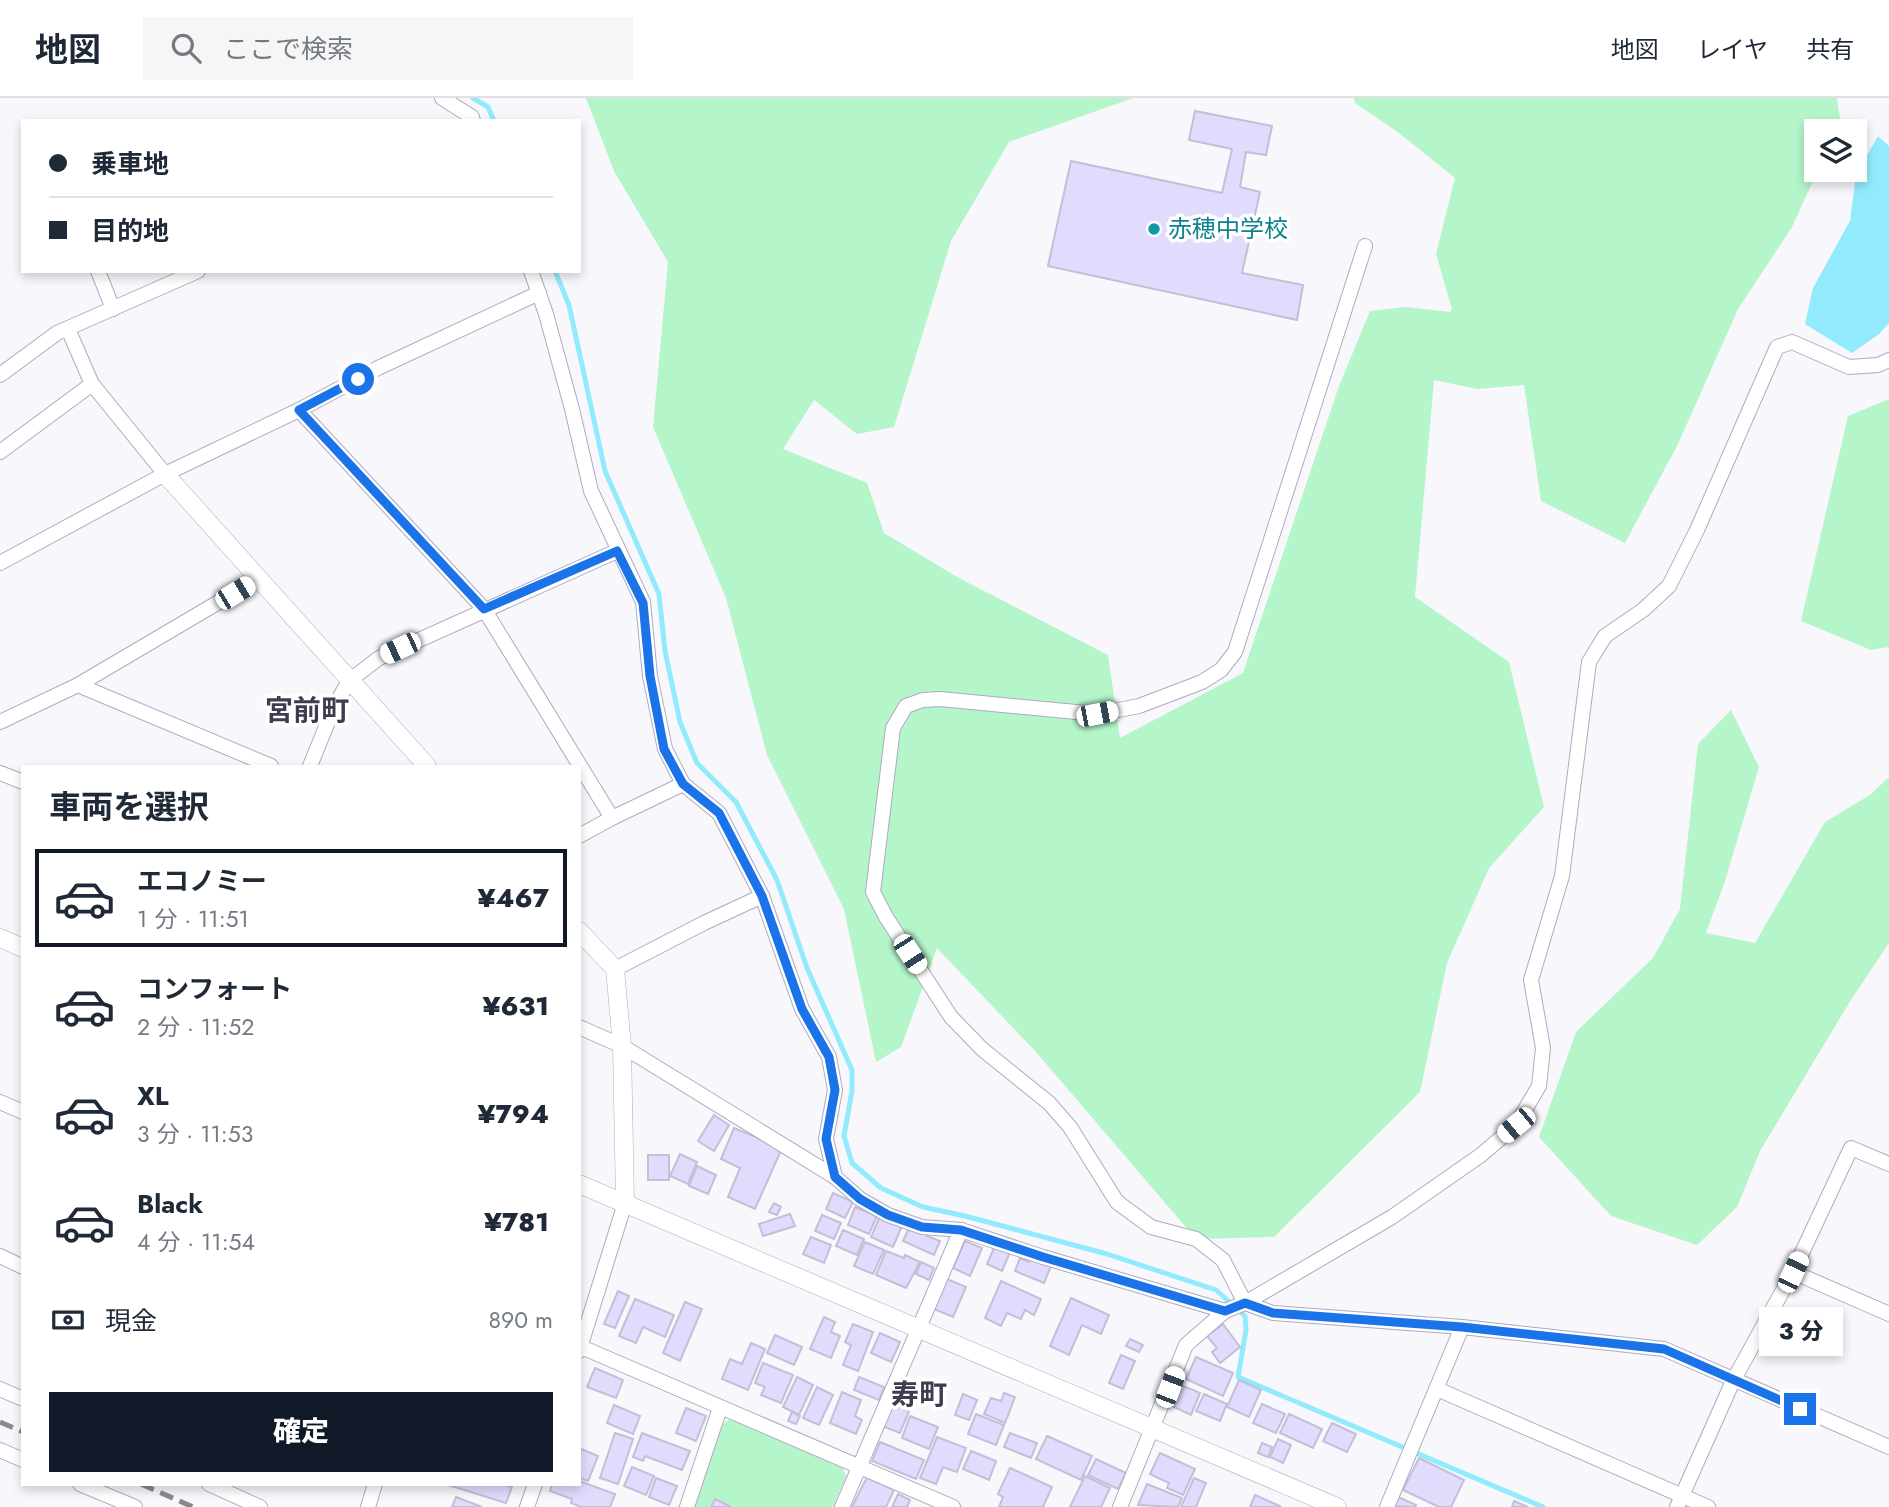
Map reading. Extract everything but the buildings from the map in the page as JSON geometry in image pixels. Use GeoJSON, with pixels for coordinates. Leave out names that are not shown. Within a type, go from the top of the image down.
{"type":"FeatureCollection","features":[{"type":"Feature","properties":{"kind":"street"},"geometry":{"type":"LineString","coordinates":[[442,98],[472,119]]}},
{"type":"Feature","properties":{"kind":"street"},"geometry":{"type":"LineString","coordinates":[[1365,246],[1235,652],[1221,670],[1202,682],[1139,706],[1097,714],[940,699],[923,700],[906,706],[893,728],[873,892],[886,917],[951,1017],[982,1049],[1049,1103],[1070,1127],[1117,1202],[1152,1227],[1196,1238],[1223,1260],[1245,1303],[1273,1313],[1462,1327],[1664,1349],[1889,1447]]}},
{"type":"Feature","properties":{"kind":"street"},"geometry":{"type":"LineString","coordinates":[[99,273],[113,309]]}},
{"type":"Feature","properties":{"kind":"street"},"geometry":{"type":"LineString","coordinates":[[0,375],[57,333],[194,273]]}},
{"type":"Feature","properties":{"kind":"street"},"geometry":{"type":"LineString","coordinates":[[532,273],[572,409],[591,491],[643,603],[650,676],[664,749],[683,784],[719,813],[762,896],[802,1009],[829,1057],[835,1090],[826,1139],[835,1177]]}},
{"type":"Feature","properties":{"kind":"street"},"geometry":{"type":"LineString","coordinates":[[0,563],[165,474],[299,410],[377,368],[539,293]]}},
{"type":"Feature","properties":{"kind":"street"},"geometry":{"type":"LineString","coordinates":[[68,329],[92,384],[165,474],[426,765]]}},
{"type":"Feature","properties":{"kind":"street"},"geometry":{"type":"LineString","coordinates":[[1120,1507],[1186,1345],[1225,1311],[1245,1303],[1392,1217],[1481,1155],[1516,1125],[1539,1086],[1543,1048],[1531,980],[1562,876],[1589,662],[1605,636],[1643,610],[1669,586],[1697,530],[1777,347],[1792,342],[1849,367],[1878,365],[1889,360]]}},
{"type":"Feature","properties":{"kind":"street"},"geometry":{"type":"LineString","coordinates":[[0,452],[92,384]]}},
{"type":"Feature","properties":{"kind":"street"},"geometry":{"type":"LineString","coordinates":[[299,410],[484,609],[580,765]]}},
{"type":"Feature","properties":{"kind":"street"},"geometry":{"type":"LineString","coordinates":[[310,765],[334,707],[349,681],[379,658],[617,551]]}},
{"type":"Feature","properties":{"kind":"street"},"geometry":{"type":"LineString","coordinates":[[0,722],[78,685],[258,579]]}},
{"type":"Feature","properties":{"kind":"street"},"geometry":{"type":"LineString","coordinates":[[78,685],[269,765]]}},
{"type":"Feature","properties":{"kind":"street"},"geometry":{"type":"LineString","coordinates":[[581,767],[612,818]]}},
{"type":"Feature","properties":{"kind":"street"},"geometry":{"type":"LineString","coordinates":[[0,773],[21,781]]}},
{"type":"Feature","properties":{"kind":"street"},"geometry":{"type":"LineString","coordinates":[[581,835],[683,784]]}},
{"type":"Feature","properties":{"kind":"street"},"geometry":{"type":"LineString","coordinates":[[615,969],[762,896]]}},
{"type":"Feature","properties":{"kind":"street"},"geometry":{"type":"LineString","coordinates":[[581,933],[615,969],[622,1046],[625,1203],[581,1345]]}},
{"type":"Feature","properties":{"kind":"street"},"geometry":{"type":"LineString","coordinates":[[0,938],[21,946]]}},
{"type":"Feature","properties":{"kind":"street"},"geometry":{"type":"LineString","coordinates":[[581,1028],[622,1046],[835,1177],[860,1199],[888,1215],[922,1227],[961,1230],[1225,1311]]}},
{"type":"Feature","properties":{"kind":"street"},"geometry":{"type":"LineString","coordinates":[[1,1106],[21,1111]]}},
{"type":"Feature","properties":{"kind":"street"},"geometry":{"type":"LineString","coordinates":[[1680,1502],[1733,1381],[1793,1272],[1851,1148],[1889,1164]]}},
{"type":"Feature","properties":{"kind":"street"},"geometry":{"type":"LineString","coordinates":[[581,1185],[1337,1507]]}},
{"type":"Feature","properties":{"kind":"street"},"geometry":{"type":"LineString","coordinates":[[842,1507],[961,1230]]}},
{"type":"Feature","properties":{"kind":"street"},"geometry":{"type":"LineString","coordinates":[[0,1256],[21,1266]]}},
{"type":"Feature","properties":{"kind":"street"},"geometry":{"type":"LineString","coordinates":[[1793,1272],[1889,1314]]}},
{"type":"Feature","properties":{"kind":"street"},"geometry":{"type":"LineString","coordinates":[[1387,1507],[1462,1327]]}},
{"type":"Feature","properties":{"kind":"street"},"geometry":{"type":"LineString","coordinates":[[581,1348],[953,1507]]}},
{"type":"Feature","properties":{"kind":"street"},"geometry":{"type":"LineString","coordinates":[[0,1389],[21,1398]]}},
{"type":"Feature","properties":{"kind":"street"},"geometry":{"type":"LineString","coordinates":[[1437,1390],[1680,1502],[1707,1507]]}},
{"type":"Feature","properties":{"kind":"street"},"geometry":{"type":"LineString","coordinates":[[687,1507],[720,1408]]}},
{"type":"Feature","properties":{"kind":"street"},"geometry":{"type":"LineString","coordinates":[[0,1450],[21,1459]]}},
{"type":"Feature","properties":{"kind":"street"},"geometry":{"type":"LineString","coordinates":[[85,1486],[135,1507]]}},
{"type":"Feature","properties":{"kind":"street"},"geometry":{"type":"LineString","coordinates":[[213,1486],[260,1507]]}},
{"type":"Feature","properties":{"kind":"street"},"geometry":{"type":"LineString","coordinates":[[368,1507],[374,1486]]}},
{"type":"Feature","properties":{"kind":"street"},"geometry":{"type":"LineString","coordinates":[[527,1507],[534,1486]]}},
{"type":"Feature","properties":{"kind":"green space"},"geometry":{"type":"Polygon","coordinates":[[[586,98],[1133,98],[1009,142],[951,241],[894,427],[857,434],[814,400],[783,449],[867,483],[884,533],[957,577],[1108,655],[1120,738],[1243,673],[1339,386],[1370,311],[1406,307],[1450,312],[1452,309],[1436,254],[1455,178],[1399,133],[1355,103],[1354,98],[1837,98],[1840,119],[1804,119],[1804,182],[1813,182],[1792,227],[1738,309],[1678,444],[1625,543],[1541,501],[1524,385],[1477,389],[1434,380],[1415,597],[1509,662],[1544,807],[1489,868],[1447,963],[1420,1092],[1274,1237],[1196,1239],[1036,1052],[937,948],[901,1047],[876,1062],[844,909],[767,755],[726,598],[653,427],[668,262],[614,171],[586,98]]]}},
{"type":"Feature","properties":{"kind":"green space"},"geometry":{"type":"Polygon","coordinates":[[[1889,399],[1889,647],[1871,650],[1801,621],[1848,416],[1889,399]]]}},
{"type":"Feature","properties":{"kind":"green space"},"geometry":{"type":"Polygon","coordinates":[[[1731,710],[1759,767],[1725,881],[1706,933],[1755,943],[1825,822],[1870,795],[1889,777],[1889,943],[1849,1003],[1760,1151],[1737,1207],[1697,1245],[1611,1216],[1539,1137],[1576,1032],[1653,958],[1680,909],[1698,744],[1731,710]]]}},
{"type":"Feature","properties":{"kind":"green space"},"geometry":{"type":"Polygon","coordinates":[[[730,1419],[842,1466],[846,1476],[833,1507],[695,1507],[722,1424],[730,1419]]]}},
{"type":"Feature","properties":{"kind":"water"},"geometry":{"type":"Polygon","coordinates":[[[1878,136],[1889,146],[1889,323],[1879,334],[1852,353],[1805,324],[1813,288],[1850,221],[1855,182],[1867,182],[1867,156],[1878,136]]]}},
{"type":"Feature","properties":{"kind":"waterway"},"geometry":{"type":"LineString","coordinates":[[473,98],[488,107],[493,119]]}},
{"type":"Feature","properties":{"kind":"waterway"},"geometry":{"type":"LineString","coordinates":[[556,273],[569,305],[605,471],[659,594],[665,651],[680,722],[697,763],[736,802],[777,880],[807,968],[852,1070],[852,1091],[844,1136],[852,1163],[881,1188],[923,1207],[1107,1254],[1216,1290],[1245,1316],[1246,1330],[1238,1377],[1543,1507]]}},
{"type":"Feature","properties":{"kind":"railway"},"geometry":{"type":"LineString","coordinates":[[0,1422],[21,1431]]}},
{"type":"Feature","properties":{"kind":"railway"},"geometry":{"type":"LineString","coordinates":[[146,1486],[193,1507]]}},
{"type":"Feature","properties":{"kind":"place","name":"赤穂中学校"},"geometry":{"type":"Point","coordinates":[1154,229]}},
{"type":"Feature","properties":{"kind":"district","name":"宮前町"},"geometry":{"type":"Point","coordinates":[307,710]}},
{"type":"Feature","properties":{"kind":"district","name":"寿町"},"geometry":{"type":"Point","coordinates":[919,1394]}},
{"type":"Feature","properties":{"kind":"route"},"geometry":{"type":"LineString","coordinates":[[358,379],[299,410],[484,609],[617,551],[643,603],[650,676],[664,749],[683,784],[719,813],[762,896],[802,1009],[829,1057],[835,1090],[826,1139],[835,1177],[860,1199],[888,1215],[922,1227],[961,1230],[1225,1311],[1245,1303],[1273,1313],[1462,1327],[1664,1349],[1800,1409]]}}]}
